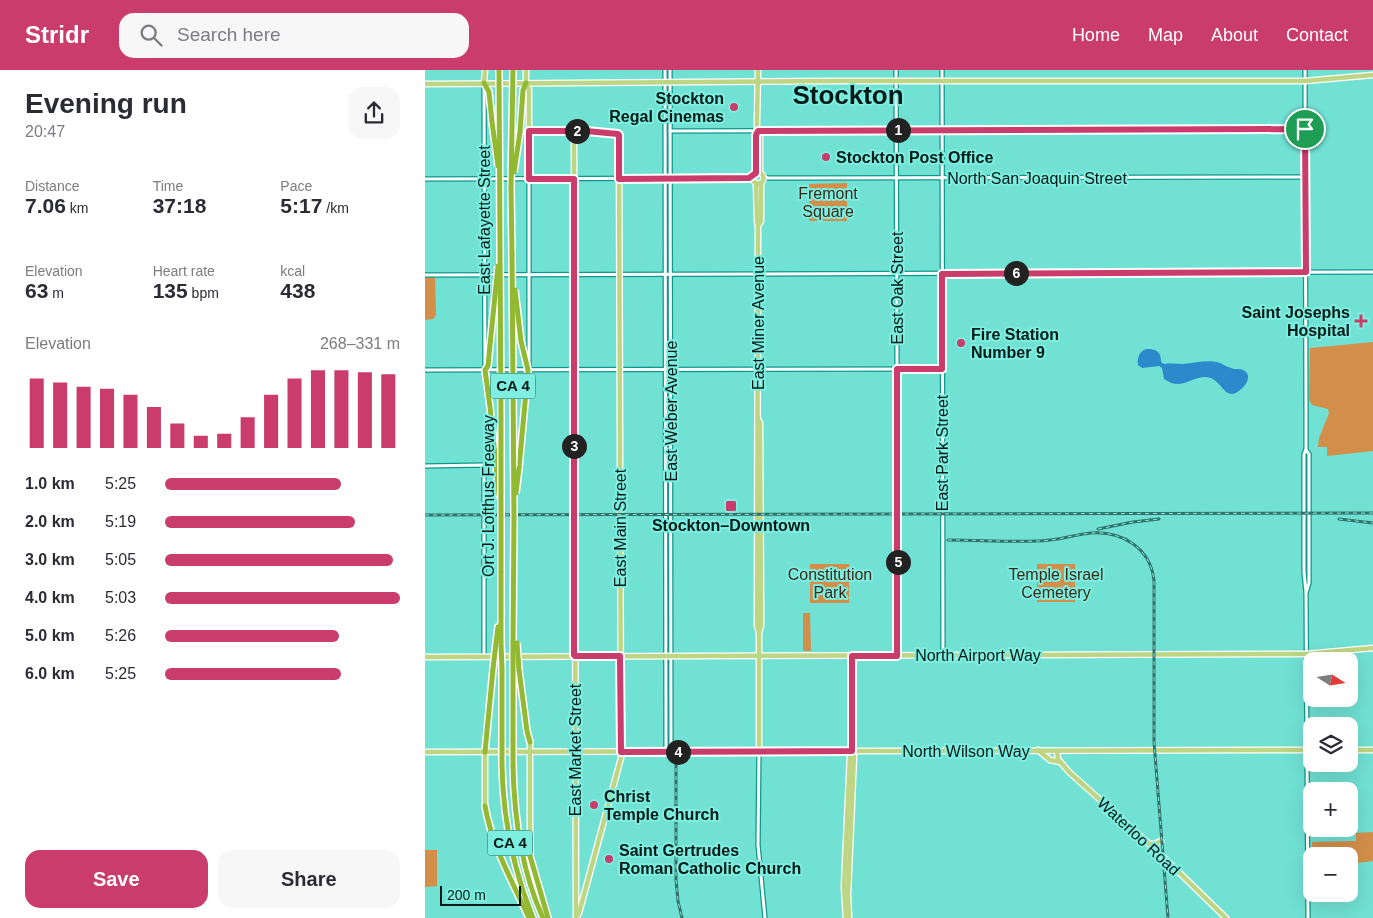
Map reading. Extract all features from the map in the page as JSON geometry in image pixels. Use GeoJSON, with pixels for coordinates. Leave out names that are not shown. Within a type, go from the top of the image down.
{"type":"FeatureCollection","features":[{"type":"Feature","properties":{"kind":"highway","name":"Ort J. Lofthus Freeway"},"geometry":{"type":"LineString","coordinates":[[499,70],[501,184],[501,607],[499,643]]}},
{"type":"Feature","properties":{"kind":"highway","name":"Ort J. Lofthus Freeway"},"geometry":{"type":"LineString","coordinates":[[513,70],[511,187],[513,604],[516,670]]}},
{"type":"Feature","properties":{"kind":"highway"},"geometry":{"type":"LineString","coordinates":[[484,83],[489,92],[501,184]]}},
{"type":"Feature","properties":{"kind":"highway"},"geometry":{"type":"LineString","coordinates":[[511,187],[519,141],[523,90],[526,83]]}},
{"type":"Feature","properties":{"kind":"highway"},"geometry":{"type":"LineString","coordinates":[[512,254],[521,341],[528,370],[514,518]]}},
{"type":"Feature","properties":{"kind":"highway"},"geometry":{"type":"LineString","coordinates":[[500,256],[488,366],[485,370],[501,506]]}},
{"type":"Feature","properties":{"kind":"highway"},"geometry":{"type":"LineString","coordinates":[[485,752],[493,669],[499,643]]}},
{"type":"Feature","properties":{"kind":"highway","name":"CA 4"},"geometry":{"type":"LineString","coordinates":[[499,643],[503,799],[511,850],[519,880],[533,918]]}},
{"type":"Feature","properties":{"kind":"highway"},"geometry":{"type":"LineString","coordinates":[[516,670],[530,742]]}},
{"type":"Feature","properties":{"kind":"highway","name":"CA 4"},"geometry":{"type":"LineString","coordinates":[[516,670],[513,741],[514,800],[527,875],[543,918]]}},
{"type":"Feature","properties":{"kind":"highway"},"geometry":{"type":"LineString","coordinates":[[485,806],[502,861],[529,918]]}},
{"type":"Feature","properties":{"kind":"highway"},"geometry":{"type":"LineString","coordinates":[[530,838],[530,856],[548,918]]}},
{"type":"Feature","properties":{"kind":"main road","name":"East Lafayette Street"},"geometry":{"type":"LineString","coordinates":[[484,83],[485,70]]}},
{"type":"Feature","properties":{"kind":"main road"},"geometry":{"type":"LineString","coordinates":[[526,70],[526,83],[529,90],[529,131],[574,131]]}},
{"type":"Feature","properties":{"kind":"main road","name":"East Miner Avenue"},"geometry":{"type":"LineString","coordinates":[[758,70],[758,131],[756,135],[761,222],[758,226]]}},
{"type":"Feature","properties":{"kind":"main road"},"geometry":{"type":"LineString","coordinates":[[425,84],[1305,82],[1373,75]]}},
{"type":"Feature","properties":{"kind":"main road","name":"East Main Street"},"geometry":{"type":"LineString","coordinates":[[574,131],[616,133],[619,135],[620,275],[621,752],[579,913],[576,918]]}},
{"type":"Feature","properties":{"kind":"main road","name":"East Market Street"},"geometry":{"type":"LineString","coordinates":[[574,131],[576,918]]}},
{"type":"Feature","properties":{"kind":"main road","name":"East Miner Avenue"},"geometry":{"type":"LineString","coordinates":[[758,178],[756,193],[758,226],[758,419],[760,422],[761,452],[759,751]]}},
{"type":"Feature","properties":{"kind":"main road"},"geometry":{"type":"LineString","coordinates":[[756,193],[760,202]]}},
{"type":"Feature","properties":{"kind":"main road","name":"North Airport Way"},"geometry":{"type":"LineString","coordinates":[[1328,652],[1373,648]]}},
{"type":"Feature","properties":{"kind":"main road","name":"North Airport Way"},"geometry":{"type":"LineString","coordinates":[[425,657],[1303,654]]}},
{"type":"Feature","properties":{"kind":"main road"},"geometry":{"type":"LineString","coordinates":[[530,742],[530,838]]}},
{"type":"Feature","properties":{"kind":"main road","name":"Waterloo Road"},"geometry":{"type":"LineString","coordinates":[[1038,750],[1050,760],[1060,762],[1226,918]]}},
{"type":"Feature","properties":{"kind":"main road","name":"North Wilson Way"},"geometry":{"type":"LineString","coordinates":[[425,752],[1303,750]]}},
{"type":"Feature","properties":{"kind":"main road"},"geometry":{"type":"LineString","coordinates":[[1358,750],[1373,750]]}},
{"type":"Feature","properties":{"kind":"main road"},"geometry":{"type":"LineString","coordinates":[[847,918],[845,856],[849,756],[852,751]]}},
{"type":"Feature","properties":{"kind":"main road"},"geometry":{"type":"LineString","coordinates":[[1057,751],[1060,762]]}},
{"type":"Feature","properties":{"kind":"main road"},"geometry":{"type":"LineString","coordinates":[[485,752],[485,806]]}},
{"type":"Feature","properties":{"kind":"main road"},"geometry":{"type":"LineString","coordinates":[[1149,844],[1161,841]]}},
{"type":"Feature","properties":{"kind":"street","name":"East Weber Avenue"},"geometry":{"type":"LineString","coordinates":[[665,70],[668,83],[670,131],[671,274],[669,752]]}},
{"type":"Feature","properties":{"kind":"street","name":"East Weber Avenue"},"geometry":{"type":"LineString","coordinates":[[669,655],[665,179],[670,70]]}},
{"type":"Feature","properties":{"kind":"street","name":"East Oak Street"},"geometry":{"type":"LineString","coordinates":[[896,70],[897,656]]}},
{"type":"Feature","properties":{"kind":"street","name":"East Park Street"},"geometry":{"type":"LineString","coordinates":[[942,70],[943,655]]}},
{"type":"Feature","properties":{"kind":"street"},"geometry":{"type":"LineString","coordinates":[[1305,70],[1306,450],[1304,454],[1304,572],[1306,652]]}},
{"type":"Feature","properties":{"kind":"street","name":"East Lafayette Street"},"geometry":{"type":"LineString","coordinates":[[484,83],[485,370]]}},
{"type":"Feature","properties":{"kind":"street"},"geometry":{"type":"LineString","coordinates":[[670,131],[1305,129]]}},
{"type":"Feature","properties":{"kind":"street"},"geometry":{"type":"LineString","coordinates":[[528,370],[529,131]]}},
{"type":"Feature","properties":{"kind":"street","name":"North San Joaquin Street"},"geometry":{"type":"LineString","coordinates":[[425,179],[1305,177]]}},
{"type":"Feature","properties":{"kind":"street"},"geometry":{"type":"LineString","coordinates":[[425,275],[1373,272]]}},
{"type":"Feature","properties":{"kind":"street"},"geometry":{"type":"LineString","coordinates":[[425,370],[942,369]]}},
{"type":"Feature","properties":{"kind":"street"},"geometry":{"type":"LineString","coordinates":[[425,466],[484,465],[484,657]]}},
{"type":"Feature","properties":{"kind":"street"},"geometry":{"type":"LineString","coordinates":[[852,656],[852,751]]}},
{"type":"Feature","properties":{"kind":"street","name":"East Miner Avenue"},"geometry":{"type":"LineString","coordinates":[[759,751],[757,845],[765,918]]}},
{"type":"Feature","properties":{"kind":"street"},"geometry":{"type":"LineString","coordinates":[[1308,918],[1309,772]]}},
{"type":"Feature","properties":{"kind":"green space","name":"Fremont Square"},"geometry":{"type":"Polygon","coordinates":[[[847,183],[847,221],[809,221],[809,184],[847,183]]]}},
{"type":"Feature","properties":{"kind":"green space"},"geometry":{"type":"Polygon","coordinates":[[[425,275],[435,278],[436,314],[433,319],[425,320],[425,275]]]}},
{"type":"Feature","properties":{"kind":"green space"},"geometry":{"type":"Polygon","coordinates":[[[1373,342],[1373,451],[1327,456],[1327,447],[1318,447],[1319,438],[1329,413],[1328,409],[1312,405],[1309,400],[1310,348],[1373,342]]]}},
{"type":"Feature","properties":{"kind":"green space","name":"Constitution Park"},"geometry":{"type":"Polygon","coordinates":[[[810,564],[849,564],[849,603],[810,603],[810,564]]]}},
{"type":"Feature","properties":{"kind":"green space","name":"Temple Israel Cemetery"},"geometry":{"type":"Polygon","coordinates":[[[1037,564],[1075,564],[1075,602],[1037,602],[1037,564]]]}},
{"type":"Feature","properties":{"kind":"green space"},"geometry":{"type":"Polygon","coordinates":[[[803,613],[810,613],[811,651],[803,651],[803,613]]]}},
{"type":"Feature","properties":{"kind":"green space"},"geometry":{"type":"Polygon","coordinates":[[[1373,832],[1373,861],[1358,863],[1358,847],[1312,847],[1312,842],[1356,841],[1358,833],[1373,832]]]}},
{"type":"Feature","properties":{"kind":"green space"},"geometry":{"type":"Polygon","coordinates":[[[425,850],[437,850],[437,886],[425,887],[425,850]]]}},
{"type":"Feature","properties":{"kind":"water"},"geometry":{"type":"Polygon","coordinates":[[[1146,349],[1157,351],[1161,362],[1164,364],[1217,362],[1233,369],[1243,370],[1247,373],[1248,380],[1243,388],[1232,394],[1209,377],[1175,384],[1164,379],[1162,368],[1159,366],[1142,368],[1138,365],[1139,356],[1146,349]]]}},
{"type":"Feature","properties":{"kind":"railway"},"geometry":{"type":"LineString","coordinates":[[425,515],[1373,513]]}},
{"type":"Feature","properties":{"kind":"railway"},"geometry":{"type":"LineString","coordinates":[[1098,529],[1159,519]]}},
{"type":"Feature","properties":{"kind":"railway"},"geometry":{"type":"LineString","coordinates":[[1339,519],[1373,523]]}},
{"type":"Feature","properties":{"kind":"railway"},"geometry":{"type":"LineString","coordinates":[[948,540],[1044,541],[1091,533],[1102,533],[1113,535],[1133,544],[1147,559],[1152,569],[1154,581],[1154,742],[1168,918]]}},
{"type":"Feature","properties":{"kind":"railway"},"geometry":{"type":"LineString","coordinates":[[676,760],[676,880],[682,918]]}},
{"type":"Feature","properties":{"kind":"place","name":"Stockton Regal Cinemas"},"geometry":{"type":"Point","coordinates":[734,107]}},
{"type":"Feature","properties":{"kind":"place","name":"Stockton Post Office"},"geometry":{"type":"Point","coordinates":[826,157]}},
{"type":"Feature","properties":{"kind":"place","name":"Saint Josephs Hospital"},"geometry":{"type":"Point","coordinates":[1361,321]}},
{"type":"Feature","properties":{"kind":"place","name":"Fire Station Number 9"},"geometry":{"type":"Point","coordinates":[961,343]}},
{"type":"Feature","properties":{"kind":"place","name":"Stockton–Downtown"},"geometry":{"type":"Point","coordinates":[731,506]}},
{"type":"Feature","properties":{"kind":"place","name":"Christ Temple Church"},"geometry":{"type":"Point","coordinates":[594,805]}},
{"type":"Feature","properties":{"kind":"place","name":"Saint Gertrudes Roman Catholic Church"},"geometry":{"type":"Point","coordinates":[609,859]}},
{"type":"Feature","properties":{"kind":"district","name":"Stockton"},"geometry":{"type":"Point","coordinates":[848,95]}},
{"type":"Feature","properties":{"kind":"route"},"geometry":{"type":"LineString","coordinates":[[1305,129],[1306,272],[942,274],[942,369],[897,369],[897,656],[852,656],[852,751],[621,752],[620,656],[574,655],[574,179],[529,179],[529,131],[586,131],[618,134],[619,179],[749,178],[756,173],[756,135],[758,131],[1305,129]]}}]}
